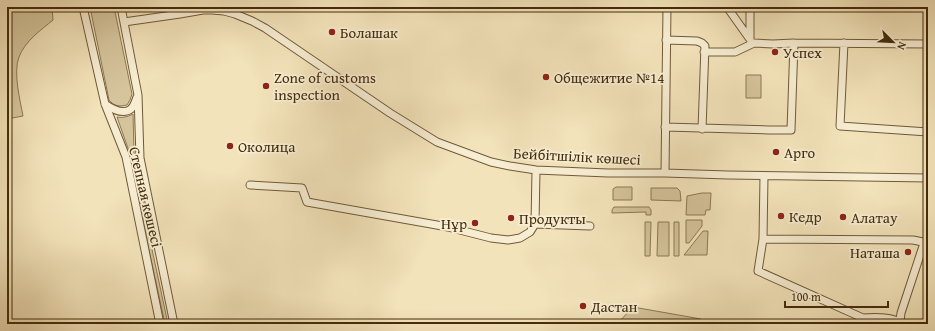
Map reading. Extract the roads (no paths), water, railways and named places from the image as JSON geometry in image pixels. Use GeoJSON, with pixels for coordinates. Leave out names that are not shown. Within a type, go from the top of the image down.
{"type":"FeatureCollection","features":[{"type":"Feature","properties":{"kind":"street","name":"Степная көшесі"},"geometry":{"type":"LineString","coordinates":[[83,7],[105,104],[126,157],[160,324]]}},
{"type":"Feature","properties":{"kind":"street","name":"Степная көшесі"},"geometry":{"type":"LineString","coordinates":[[121,7],[138,95],[140,158],[174,324]]}},
{"type":"Feature","properties":{"kind":"street"},"geometry":{"type":"LineString","coordinates":[[665,173],[667,7]]}},
{"type":"Feature","properties":{"kind":"street"},"geometry":{"type":"LineString","coordinates":[[726,7],[752,41]]}},
{"type":"Feature","properties":{"kind":"street"},"geometry":{"type":"LineString","coordinates":[[750,7],[752,41]]}},
{"type":"Feature","properties":{"kind":"street","name":"Бейбітшілік көшесі"},"geometry":{"type":"LineString","coordinates":[[124,22],[203,10],[224,11],[244,17],[265,28],[390,113],[437,142],[491,162],[510,166],[536,170],[608,173],[928,178]]}},
{"type":"Feature","properties":{"kind":"street"},"geometry":{"type":"LineString","coordinates":[[666,40],[698,41],[705,46],[702,129]]}},
{"type":"Feature","properties":{"kind":"street"},"geometry":{"type":"LineString","coordinates":[[704,52],[735,52],[752,41],[773,44],[928,44]]}},
{"type":"Feature","properties":{"kind":"street"},"geometry":{"type":"LineString","coordinates":[[666,127],[791,130],[794,43]]}},
{"type":"Feature","properties":{"kind":"street"},"geometry":{"type":"LineString","coordinates":[[844,43],[840,126],[928,132]]}},
{"type":"Feature","properties":{"kind":"street"},"geometry":{"type":"LineString","coordinates":[[105,104],[117,111],[125,111],[130,109],[138,95]]}},
{"type":"Feature","properties":{"kind":"street"},"geometry":{"type":"LineString","coordinates":[[250,185],[302,188],[307,202],[448,227],[486,237],[508,240],[520,238],[530,232],[535,224],[536,170]]}},
{"type":"Feature","properties":{"kind":"street"},"geometry":{"type":"LineString","coordinates":[[764,176],[764,239],[758,271],[863,318],[880,317],[903,323],[901,313],[926,243],[913,240],[764,239]]}},
{"type":"Feature","properties":{"kind":"street"},"geometry":{"type":"LineString","coordinates":[[535,224],[590,226]]}},
{"type":"Feature","properties":{"kind":"place","name":"Болашак"},"geometry":{"type":"Point","coordinates":[332,32]}},
{"type":"Feature","properties":{"kind":"place","name":"Успех"},"geometry":{"type":"Point","coordinates":[775,52]}},
{"type":"Feature","properties":{"kind":"place","name":"Общежитие №14"},"geometry":{"type":"Point","coordinates":[546,77]}},
{"type":"Feature","properties":{"kind":"place","name":"Zone of customs inspection"},"geometry":{"type":"Point","coordinates":[266,86]}},
{"type":"Feature","properties":{"kind":"place","name":"Околица"},"geometry":{"type":"Point","coordinates":[230,146]}},
{"type":"Feature","properties":{"kind":"place","name":"Арго"},"geometry":{"type":"Point","coordinates":[776,152]}},
{"type":"Feature","properties":{"kind":"place","name":"Кедр"},"geometry":{"type":"Point","coordinates":[781,216]}},
{"type":"Feature","properties":{"kind":"place","name":"Алатау"},"geometry":{"type":"Point","coordinates":[843,217]}},
{"type":"Feature","properties":{"kind":"place","name":"Продукты"},"geometry":{"type":"Point","coordinates":[511,218]}},
{"type":"Feature","properties":{"kind":"place","name":"Нұр"},"geometry":{"type":"Point","coordinates":[475,223]}},
{"type":"Feature","properties":{"kind":"place","name":"Наташа"},"geometry":{"type":"Point","coordinates":[908,252]}},
{"type":"Feature","properties":{"kind":"place","name":"Дастан"},"geometry":{"type":"Point","coordinates":[583,306]}}]}
